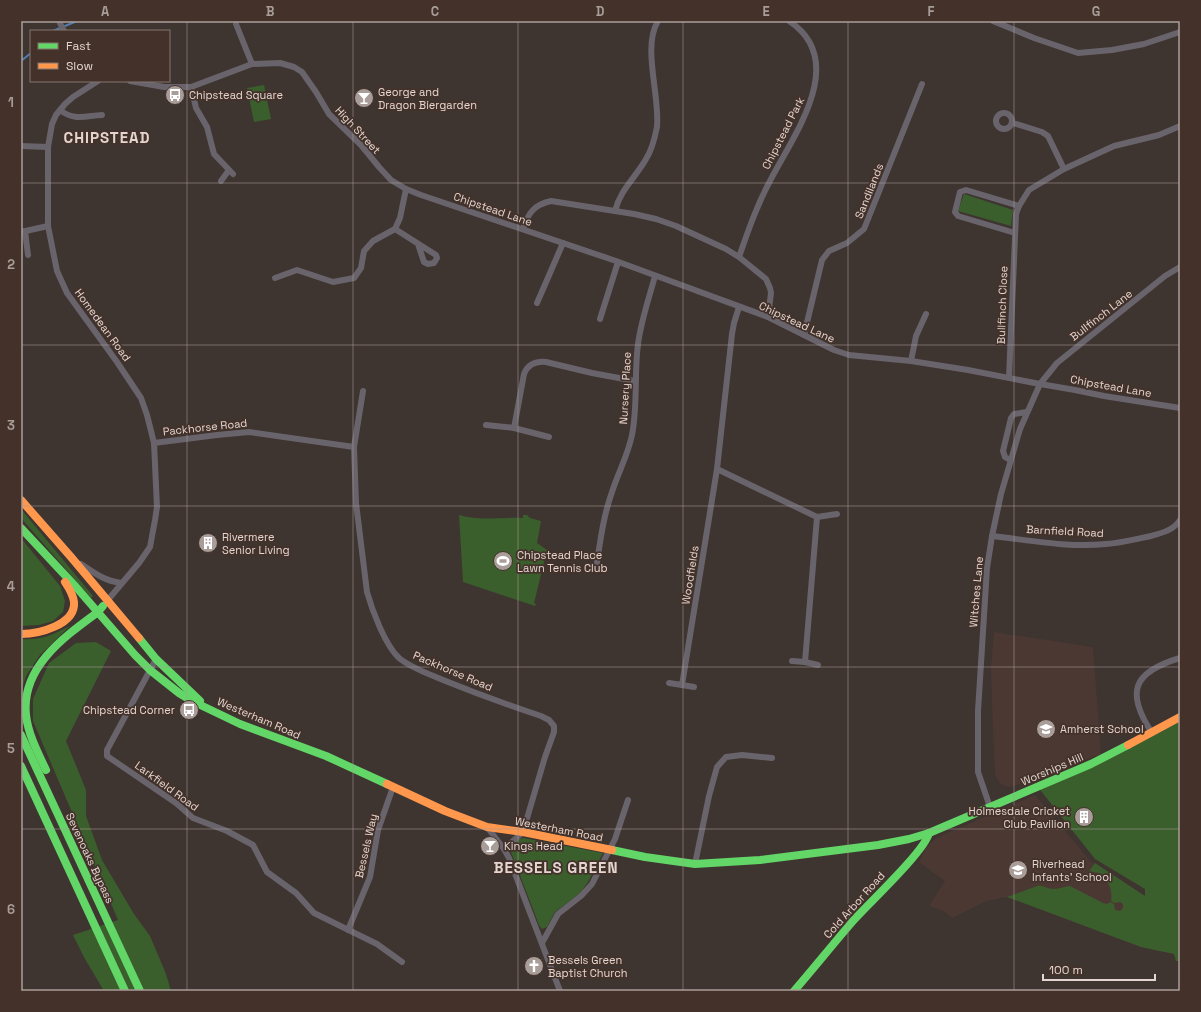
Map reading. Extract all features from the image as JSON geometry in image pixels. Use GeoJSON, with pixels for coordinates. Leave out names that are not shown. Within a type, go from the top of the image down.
{"type":"FeatureCollection","features":[{"type":"Feature","properties":{"kind":"main road"},"geometry":{"type":"LineString","coordinates":[[21,495],[30,510]]}},
{"type":"Feature","properties":{"kind":"main road","name":"Westerham Road"},"geometry":{"type":"LineString","coordinates":[[21,500],[71,557],[156,659],[206,707]]}},
{"type":"Feature","properties":{"kind":"main road","name":"Westerham Road"},"geometry":{"type":"LineString","coordinates":[[21,528],[135,655],[150,670],[179,693],[192,701],[240,724],[326,756],[445,811],[487,827],[523,832],[645,857],[695,864],[760,860],[878,845],[909,839],[929,833]]}},
{"type":"Feature","properties":{"kind":"main road"},"geometry":{"type":"LineString","coordinates":[[21,634],[40,632],[49,629],[63,622],[71,614],[74,606],[72,596],[54,565]]}},
{"type":"Feature","properties":{"kind":"main road"},"geometry":{"type":"LineString","coordinates":[[63,826],[54,790],[29,729],[26,713],[26,697],[30,682],[40,664],[62,642],[98,612],[107,601]]}},
{"type":"Feature","properties":{"kind":"main road","name":"Worships Hill"},"geometry":{"type":"LineString","coordinates":[[929,833],[1092,764],[1180,717]]}},
{"type":"Feature","properties":{"kind":"main road","name":"Sevenoaks Bypass"},"geometry":{"type":"LineString","coordinates":[[21,734],[140,991]]}},
{"type":"Feature","properties":{"kind":"main road"},"geometry":{"type":"LineString","coordinates":[[21,766],[125,991]]}},
{"type":"Feature","properties":{"kind":"main road","name":"Cold Arbor Road"},"geometry":{"type":"LineString","coordinates":[[794,991],[854,920],[914,856],[928,838],[929,833]]}},
{"type":"Feature","properties":{"kind":"street"},"geometry":{"type":"LineString","coordinates":[[615,211],[620,195],[647,157],[656,128],[656,95],[651,46],[653,32],[658,21]]}},
{"type":"Feature","properties":{"kind":"street","name":"Chipstead Park"},"geometry":{"type":"LineString","coordinates":[[739,257],[763,195],[811,101],[816,84],[816,58],[812,48],[800,30],[789,21]]}},
{"type":"Feature","properties":{"kind":"street"},"geometry":{"type":"LineString","coordinates":[[993,21],[1034,38],[1078,53],[1125,48],[1144,44],[1180,32]]}},
{"type":"Feature","properties":{"kind":"street"},"geometry":{"type":"LineString","coordinates":[[236,24],[252,64]]}},
{"type":"Feature","properties":{"kind":"street","name":"High Street"},"geometry":{"type":"LineString","coordinates":[[136,82],[164,87],[192,87],[252,64],[287,64],[302,72],[329,114],[361,145],[391,180],[406,189],[421,195]]}},
{"type":"Feature","properties":{"kind":"street","name":"Homedean Road"},"geometry":{"type":"LineString","coordinates":[[96,82],[73,97],[60,110],[52,124],[48,147],[48,226],[57,271],[67,293],[141,398],[154,443],[157,507],[150,547],[139,563],[121,583]]}},
{"type":"Feature","properties":{"kind":"street","name":"Sandilands"},"geometry":{"type":"LineString","coordinates":[[804,335],[822,260],[829,251],[847,243],[864,229],[922,84]]}},
{"type":"Feature","properties":{"kind":"street"},"geometry":{"type":"LineString","coordinates":[[192,87],[196,108],[207,126],[214,154],[231,172],[221,181]]}},
{"type":"Feature","properties":{"kind":"street"},"geometry":{"type":"LineString","coordinates":[[60,110],[73,118],[102,115]]}},
{"type":"Feature","properties":{"kind":"street"},"geometry":{"type":"LineString","coordinates":[[1013,123],[1042,132],[1048,136],[1064,169]]}},
{"type":"Feature","properties":{"kind":"street","name":"Bullfinch Close"},"geometry":{"type":"LineString","coordinates":[[1010,378],[1016,214],[1029,190],[1064,169],[1114,146],[1159,135],[1180,126]]}},
{"type":"Feature","properties":{"kind":"street"},"geometry":{"type":"LineString","coordinates":[[21,146],[48,147]]}},
{"type":"Feature","properties":{"kind":"street"},"geometry":{"type":"LineString","coordinates":[[275,278],[297,270],[333,282],[354,278],[361,268],[364,251],[374,241],[395,229],[400,218],[406,189]]}},
{"type":"Feature","properties":{"kind":"street"},"geometry":{"type":"LineString","coordinates":[[1015,233],[958,216],[954,212],[960,192],[966,190],[1019,206]]}},
{"type":"Feature","properties":{"kind":"street","name":"Chipstead Lane"},"geometry":{"type":"LineString","coordinates":[[421,195],[618,262],[739,308],[768,317],[834,350],[849,355],[911,361],[968,370],[1104,396],[1180,408]]}},
{"type":"Feature","properties":{"kind":"street"},"geometry":{"type":"LineString","coordinates":[[523,229],[527,218],[534,208],[542,203],[551,201],[656,219],[676,226],[726,249],[739,257],[766,279],[771,293],[768,317]]}},
{"type":"Feature","properties":{"kind":"street"},"geometry":{"type":"LineString","coordinates":[[28,255],[23,231],[48,226]]}},
{"type":"Feature","properties":{"kind":"street"},"geometry":{"type":"LineString","coordinates":[[395,229],[418,244]]}},
{"type":"Feature","properties":{"kind":"street"},"geometry":{"type":"LineString","coordinates":[[537,303],[563,243]]}},
{"type":"Feature","properties":{"kind":"street"},"geometry":{"type":"LineString","coordinates":[[600,319],[618,262]]}},
{"type":"Feature","properties":{"kind":"street","name":"Bullfinch Lane"},"geometry":{"type":"LineString","coordinates":[[1040,384],[1057,363],[1165,276],[1180,267]]}},
{"type":"Feature","properties":{"kind":"street","name":"Nursery Place"},"geometry":{"type":"LineString","coordinates":[[596,569],[606,509],[632,436],[638,343],[655,276]]}},
{"type":"Feature","properties":{"kind":"street","name":"Woodfields"},"geometry":{"type":"LineString","coordinates":[[682,685],[717,469],[732,334],[739,308]]}},
{"type":"Feature","properties":{"kind":"street"},"geometry":{"type":"LineString","coordinates":[[911,361],[916,336],[926,314]]}},
{"type":"Feature","properties":{"kind":"street"},"geometry":{"type":"LineString","coordinates":[[514,428],[524,374],[526,369],[539,361],[592,374],[635,381]]}},
{"type":"Feature","properties":{"kind":"street","name":"Witches Lane"},"geometry":{"type":"LineString","coordinates":[[990,807],[978,772],[978,711],[987,568],[992,536],[1010,460],[1020,429],[1040,384]]}},
{"type":"Feature","properties":{"kind":"street","name":"Packhorse Road"},"geometry":{"type":"LineString","coordinates":[[362,390],[354,447],[356,503],[367,592],[371,606],[390,645],[399,658],[425,672],[464,689],[541,716],[549,720],[554,726],[554,732],[523,832]]}},
{"type":"Feature","properties":{"kind":"street"},"geometry":{"type":"LineString","coordinates":[[1010,460],[1003,454],[1010,422],[1014,414],[1027,412]]}},
{"type":"Feature","properties":{"kind":"street"},"geometry":{"type":"LineString","coordinates":[[486,425],[514,428],[549,437]]}},
{"type":"Feature","properties":{"kind":"street","name":"Packhorse Road"},"geometry":{"type":"LineString","coordinates":[[154,443],[217,434],[249,432],[354,447]]}},
{"type":"Feature","properties":{"kind":"street"},"geometry":{"type":"LineString","coordinates":[[717,469],[817,517],[837,514]]}},
{"type":"Feature","properties":{"kind":"street"},"geometry":{"type":"LineString","coordinates":[[805,662],[817,517]]}},
{"type":"Feature","properties":{"kind":"street","name":"Barnfield Road"},"geometry":{"type":"LineString","coordinates":[[992,536],[1075,544],[1105,544],[1138,539],[1162,532],[1177,525],[1180,520]]}},
{"type":"Feature","properties":{"kind":"street"},"geometry":{"type":"LineString","coordinates":[[71,557],[101,577],[112,582],[121,583]]}},
{"type":"Feature","properties":{"kind":"street"},"geometry":{"type":"LineString","coordinates":[[107,601],[121,583]]}},
{"type":"Feature","properties":{"kind":"street"},"geometry":{"type":"LineString","coordinates":[[1152,733],[1139,712],[1136,690],[1142,679],[1152,669],[1180,658]]}},
{"type":"Feature","properties":{"kind":"street","name":"Larkfield Road"},"geometry":{"type":"LineString","coordinates":[[156,659],[107,750],[107,756],[176,803],[193,818],[227,831],[253,845],[267,872],[296,892],[314,913],[348,930]]}},
{"type":"Feature","properties":{"kind":"street"},"geometry":{"type":"LineString","coordinates":[[792,660],[818,665]]}},
{"type":"Feature","properties":{"kind":"street"},"geometry":{"type":"LineString","coordinates":[[669,683],[694,687]]}},
{"type":"Feature","properties":{"kind":"street"},"geometry":{"type":"LineString","coordinates":[[695,864],[709,796],[717,767],[726,757],[742,755],[772,758]]}},
{"type":"Feature","properties":{"kind":"street","name":"Bessels Way"},"geometry":{"type":"LineString","coordinates":[[348,930],[370,877],[378,830],[393,787]]}},
{"type":"Feature","properties":{"kind":"street"},"geometry":{"type":"LineString","coordinates":[[542,943],[558,914],[581,896],[592,884],[615,839],[628,800]]}},
{"type":"Feature","properties":{"kind":"street"},"geometry":{"type":"LineString","coordinates":[[487,827],[509,858],[560,991]]}},
{"type":"Feature","properties":{"kind":"street"},"geometry":{"type":"LineString","coordinates":[[504,849],[523,832]]}},
{"type":"Feature","properties":{"kind":"street"},"geometry":{"type":"LineString","coordinates":[[348,930],[377,944],[402,962]]}},
{"type":"Feature","properties":{"kind":"shaded area","name":"Amherst School"},"geometry":{"type":"Polygon","coordinates":[[[994,632],[1093,647],[1101,754],[1011,787],[1004,786],[999,782],[995,775],[992,704],[991,668],[994,632]]]}},
{"type":"Feature","properties":{"kind":"shaded area","name":"Riverhead Infants' School"},"geometry":{"type":"Polygon","coordinates":[[[1035,795],[1091,862],[1118,878],[1170,917],[1174,954],[1141,947],[1007,897],[987,901],[952,918],[942,910],[929,906],[945,881],[919,862],[926,848],[936,838],[1035,795]]]}},
{"type":"Feature","properties":{"kind":"green space"},"geometry":{"type":"Polygon","coordinates":[[[264,85],[271,119],[254,122],[247,88],[264,85]]]}},
{"type":"Feature","properties":{"kind":"green space"},"geometry":{"type":"Polygon","coordinates":[[[964,194],[1013,210],[1011,226],[958,211],[964,194]]]}},
{"type":"Feature","properties":{"kind":"green space"},"geometry":{"type":"Polygon","coordinates":[[[21,509],[93,596],[91,598],[21,518],[21,509]]]}},
{"type":"Feature","properties":{"kind":"green space","name":"Chipstead Place Lawn Tennis Club"},"geometry":{"type":"Polygon","coordinates":[[[459,515],[474,518],[523,518],[523,515],[527,515],[530,518],[541,521],[537,543],[547,550],[534,603],[536,604],[535,606],[463,582],[459,515]]]}},
{"type":"Feature","properties":{"kind":"green space"},"geometry":{"type":"Polygon","coordinates":[[[21,538],[60,586],[65,601],[63,612],[53,621],[39,625],[21,626],[21,538]]]}},
{"type":"Feature","properties":{"kind":"green space"},"geometry":{"type":"Polygon","coordinates":[[[71,625],[40,655],[26,676],[21,691],[21,639],[41,638],[71,625]]]}},
{"type":"Feature","properties":{"kind":"green space"},"geometry":{"type":"Polygon","coordinates":[[[96,642],[111,651],[66,741],[86,790],[86,816],[102,860],[134,914],[150,936],[166,974],[171,991],[104,991],[73,935],[118,920],[33,721],[33,699],[49,663],[76,643],[96,642]]]}},
{"type":"Feature","properties":{"kind":"green space"},"geometry":{"type":"Polygon","coordinates":[[[1180,716],[1180,961],[1176,961],[1174,954],[1141,947],[1007,897],[1037,886],[1058,889],[1070,886],[1103,903],[1107,904],[1110,902],[1114,904],[1115,910],[1120,911],[1123,908],[1123,904],[1120,902],[1114,903],[1111,901],[1111,890],[1106,879],[1098,873],[1093,872],[1087,874],[1095,863],[1145,896],[1145,889],[1095,859],[1037,786],[1180,716]]]}},
{"type":"Feature","properties":{"kind":"green space","name":"BESSELS GREEN"},"geometry":{"type":"Polygon","coordinates":[[[524,838],[603,853],[588,882],[579,894],[555,912],[547,927],[542,929],[539,925],[511,852],[513,843],[524,838]]]}},
{"type":"Feature","properties":{"kind":"waterway"},"geometry":{"type":"LineString","coordinates":[[55,30],[77,21]]}},
{"type":"Feature","properties":{"kind":"waterway"},"geometry":{"type":"LineString","coordinates":[[21,61],[30,54]]}},
{"type":"Feature","properties":{"kind":"traffic: fast"},"geometry":{"type":"LineString","coordinates":[[21,528],[76,587],[135,655],[150,670],[179,693],[192,701],[240,724],[326,756],[387,784]]}},
{"type":"Feature","properties":{"kind":"traffic: fast"},"geometry":{"type":"LineString","coordinates":[[46,770],[34,743],[27,722],[26,698],[30,682],[47,655],[72,632],[98,612],[103,606]]}},
{"type":"Feature","properties":{"kind":"traffic: fast"},"geometry":{"type":"LineString","coordinates":[[139,638],[156,659],[200,701]]}},
{"type":"Feature","properties":{"kind":"traffic: fast"},"geometry":{"type":"LineString","coordinates":[[21,735],[140,991]]}},
{"type":"Feature","properties":{"kind":"traffic: fast"},"geometry":{"type":"LineString","coordinates":[[612,850],[645,857],[695,864],[760,860],[878,845],[909,839],[929,833],[1091,764],[1128,745]]}},
{"type":"Feature","properties":{"kind":"traffic: fast"},"geometry":{"type":"LineString","coordinates":[[21,766],[125,991]]}},
{"type":"Feature","properties":{"kind":"traffic: fast"},"geometry":{"type":"LineString","coordinates":[[794,991],[853,921],[918,852],[929,833]]}},
{"type":"Feature","properties":{"kind":"traffic: slow"},"geometry":{"type":"LineString","coordinates":[[21,500],[139,638]]}},
{"type":"Feature","properties":{"kind":"traffic: slow"},"geometry":{"type":"LineString","coordinates":[[21,634],[28,634],[55,627],[69,617],[73,610],[74,602],[72,594],[65,582]]}},
{"type":"Feature","properties":{"kind":"traffic: slow"},"geometry":{"type":"LineString","coordinates":[[1128,745],[1180,717]]}},
{"type":"Feature","properties":{"kind":"traffic: slow"},"geometry":{"type":"LineString","coordinates":[[387,784],[445,811],[487,827],[523,832],[612,850]]}},
{"type":"Feature","properties":{"kind":"place","name":"Chipstead Square"},"geometry":{"type":"Point","coordinates":[175,95]}},
{"type":"Feature","properties":{"kind":"place","name":"George and Dragon Biergarden"},"geometry":{"type":"Point","coordinates":[364,98]}},
{"type":"Feature","properties":{"kind":"place","name":"Rivermere Senior Living"},"geometry":{"type":"Point","coordinates":[208,543]}},
{"type":"Feature","properties":{"kind":"place","name":"Chipstead Place Lawn Tennis Club"},"geometry":{"type":"Point","coordinates":[503,561]}},
{"type":"Feature","properties":{"kind":"place","name":"Chipstead Corner"},"geometry":{"type":"Point","coordinates":[189,710]}},
{"type":"Feature","properties":{"kind":"place","name":"Amherst School"},"geometry":{"type":"Point","coordinates":[1046,729]}},
{"type":"Feature","properties":{"kind":"place","name":"Holmesdale Cricket Club Pavilion"},"geometry":{"type":"Point","coordinates":[1084,817]}},
{"type":"Feature","properties":{"kind":"place","name":"Kings Head"},"geometry":{"type":"Point","coordinates":[490,846]}},
{"type":"Feature","properties":{"kind":"place","name":"Riverhead Infants' School"},"geometry":{"type":"Point","coordinates":[1018,870]}},
{"type":"Feature","properties":{"kind":"place","name":"Bessels Green Baptist Church"},"geometry":{"type":"Point","coordinates":[534,966]}},
{"type":"Feature","properties":{"kind":"district","name":"CHIPSTEAD"},"geometry":{"type":"Point","coordinates":[107,138]}},
{"type":"Feature","properties":{"kind":"district","name":"BESSELS GREEN"},"geometry":{"type":"Point","coordinates":[556,868]}}]}
